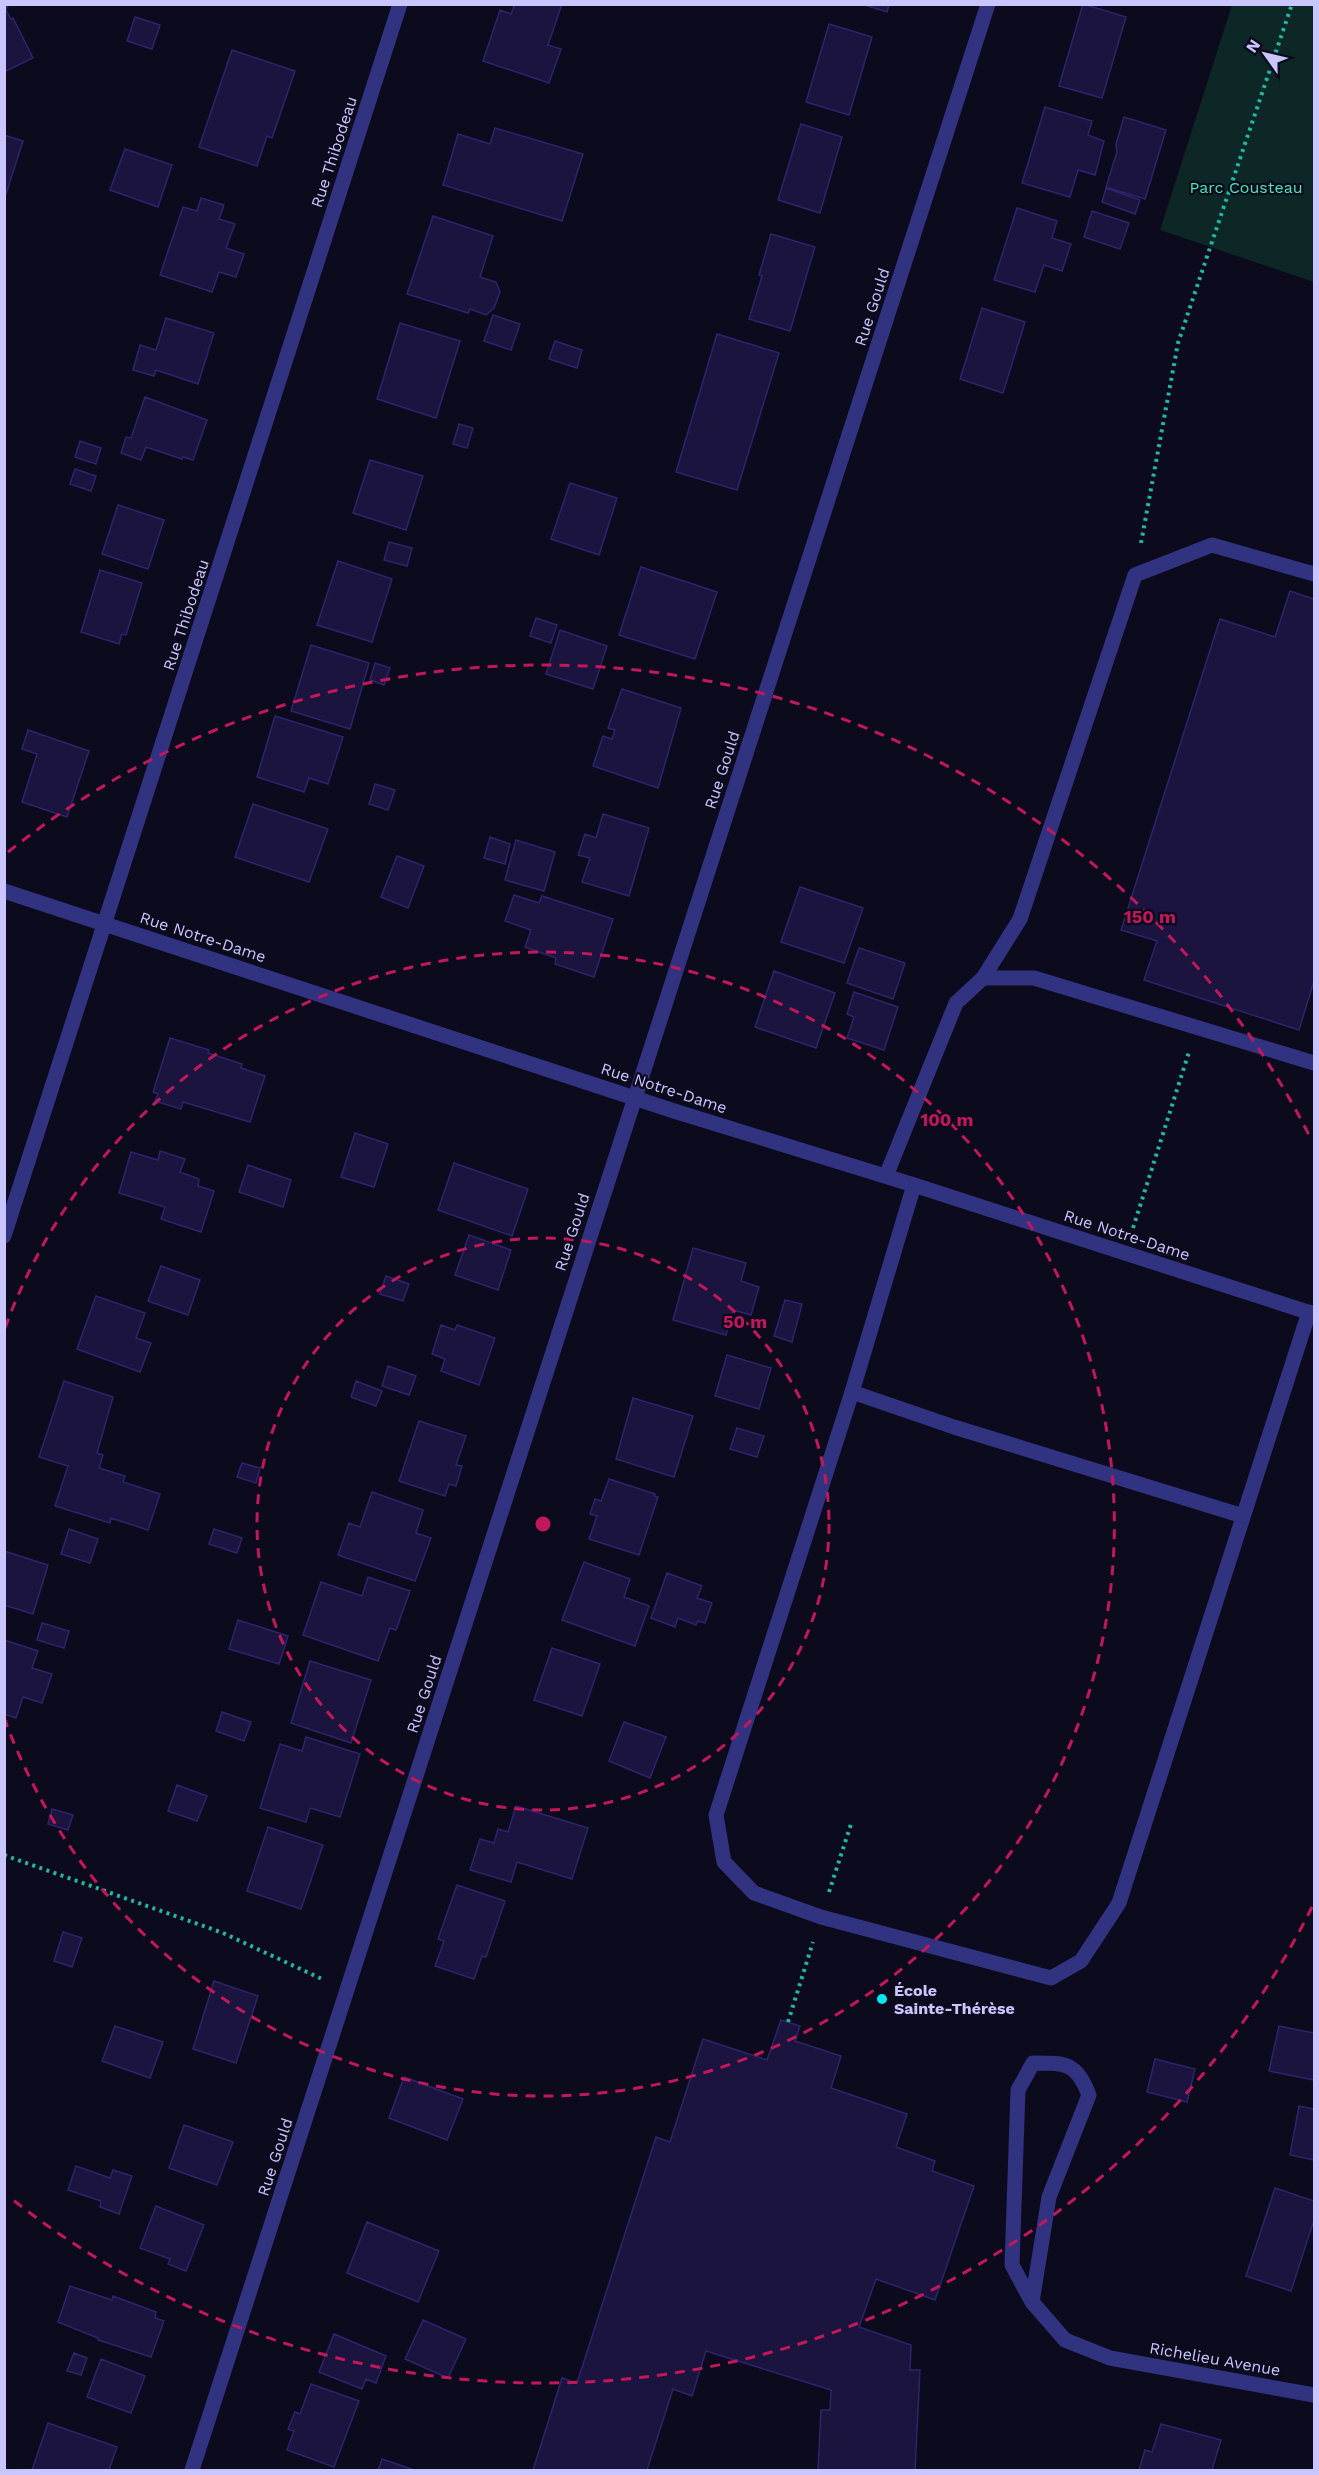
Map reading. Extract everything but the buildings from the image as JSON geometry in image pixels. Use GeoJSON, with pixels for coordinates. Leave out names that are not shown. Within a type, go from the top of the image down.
{"type":"FeatureCollection","features":[{"type":"Feature","properties":{"kind":"street","name":"Rue Thibodeau"},"geometry":{"type":"LineString","coordinates":[[4,1236],[400,4]]}},
{"type":"Feature","properties":{"kind":"street","name":"Rue Gould"},"geometry":{"type":"LineString","coordinates":[[192,2470],[988,4]]}},
{"type":"Feature","properties":{"kind":"street"},"geometry":{"type":"LineString","coordinates":[[886,1176],[956,1003],[983,978],[1020,919],[1136,575],[1212,545],[1314,574]]}},
{"type":"Feature","properties":{"kind":"street","name":"Rue Notre-Dame"},"geometry":{"type":"LineString","coordinates":[[4,891],[634,1098],[886,1176],[1312,1313]]}},
{"type":"Feature","properties":{"kind":"street"},"geometry":{"type":"LineString","coordinates":[[983,978],[1034,978],[1314,1063]]}},
{"type":"Feature","properties":{"kind":"street"},"geometry":{"type":"LineString","coordinates":[[914,1185],[852,1392],[716,1815],[724,1862],[754,1893],[821,1917],[1051,1978],[1081,1961],[1119,1903],[1243,1516],[1312,1313]]}},
{"type":"Feature","properties":{"kind":"street"},"geometry":{"type":"LineString","coordinates":[[852,1392],[954,1427],[1243,1516]]}},
{"type":"Feature","properties":{"kind":"street","name":"Richelieu Avenue"},"geometry":{"type":"LineString","coordinates":[[1032,2302],[1049,2197],[1089,2095],[1081,2074],[1061,2063],[1032,2063],[1018,2090],[1012,2265],[1032,2302],[1065,2340],[1110,2358],[1314,2395]]}},
{"type":"Feature","properties":{"kind":"path"},"geometry":{"type":"LineString","coordinates":[[1136,575],[1178,343],[1292,4]]}},
{"type":"Feature","properties":{"kind":"path"},"geometry":{"type":"LineString","coordinates":[[1125,1253],[1197,1027]]}},
{"type":"Feature","properties":{"kind":"path"},"geometry":{"type":"LineString","coordinates":[[4,1856],[223,1933],[347,1990]]}},
{"type":"Feature","properties":{"kind":"green space","name":"Parc Cousteau"},"geometry":{"type":"Polygon","coordinates":[[[1232,5],[1314,5],[1314,282],[1160,230],[1232,5]]]}},
{"type":"Feature","properties":{"kind":"place","name":"École Sainte-Thérèse"},"geometry":{"type":"Point","coordinates":[882,1999]}}]}
